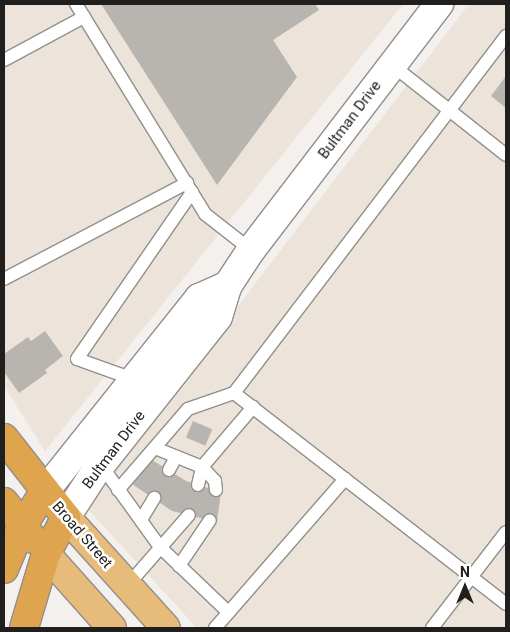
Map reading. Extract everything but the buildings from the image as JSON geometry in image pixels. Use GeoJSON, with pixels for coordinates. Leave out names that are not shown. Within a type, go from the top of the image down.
{"type":"FeatureCollection","features":[{"type":"Feature","properties":{"kind":"highway","name":"Broad Street"},"geometry":{"type":"LineString","coordinates":[[4,438],[66,517]]}},
{"type":"Feature","properties":{"kind":"highway","name":"Bultman Drive"},"geometry":{"type":"LineString","coordinates":[[4,569],[22,526],[45,492]]}},
{"type":"Feature","properties":{"kind":"highway"},"geometry":{"type":"LineString","coordinates":[[4,502],[46,554]]}},
{"type":"Feature","properties":{"kind":"highway","name":"Bultman Drive"},"geometry":{"type":"LineString","coordinates":[[24,628],[46,554],[66,517]]}},
{"type":"Feature","properties":{"kind":"main road","name":"Broad Street"},"geometry":{"type":"LineString","coordinates":[[66,517],[166,628]]}},
{"type":"Feature","properties":{"kind":"main road"},"geometry":{"type":"LineString","coordinates":[[46,554],[112,628]]}},
{"type":"Feature","properties":{"kind":"street","name":"Bultman Drive"},"geometry":{"type":"LineString","coordinates":[[66,517],[101,465],[218,317],[228,285],[251,250],[439,4]]}},
{"type":"Feature","properties":{"kind":"street","name":"Bultman Drive"},"geometry":{"type":"LineString","coordinates":[[45,492],[199,298],[228,285]]}},
{"type":"Feature","properties":{"kind":"lane"},"geometry":{"type":"LineString","coordinates":[[76,4],[205,214],[251,250]]}},
{"type":"Feature","properties":{"kind":"lane"},"geometry":{"type":"LineString","coordinates":[[4,60],[84,17]]}},
{"type":"Feature","properties":{"kind":"lane"},"geometry":{"type":"LineString","coordinates":[[118,490],[188,409],[234,393],[506,36]]}},
{"type":"Feature","properties":{"kind":"lane"},"geometry":{"type":"LineString","coordinates":[[392,65],[506,155]]}},
{"type":"Feature","properties":{"kind":"lane"},"geometry":{"type":"LineString","coordinates":[[4,279],[190,188]]}},
{"type":"Feature","properties":{"kind":"lane"},"geometry":{"type":"LineString","coordinates":[[133,379],[77,359],[190,188]]}},
{"type":"Feature","properties":{"kind":"lane"},"geometry":{"type":"LineString","coordinates":[[234,393],[506,604]]}},
{"type":"Feature","properties":{"kind":"lane"},"geometry":{"type":"LineString","coordinates":[[198,485],[202,468],[253,407]]}},
{"type":"Feature","properties":{"kind":"lane"},"geometry":{"type":"LineString","coordinates":[[155,448],[202,468],[215,481],[216,490]]}},
{"type":"Feature","properties":{"kind":"lane"},"geometry":{"type":"LineString","coordinates":[[169,470],[176,457]]}},
{"type":"Feature","properties":{"kind":"lane"},"geometry":{"type":"LineString","coordinates":[[101,465],[160,547],[229,612]]}},
{"type":"Feature","properties":{"kind":"lane"},"geometry":{"type":"LineString","coordinates":[[215,628],[345,479]]}},
{"type":"Feature","properties":{"kind":"lane"},"geometry":{"type":"LineString","coordinates":[[141,520],[154,498]]}},
{"type":"Feature","properties":{"kind":"lane"},"geometry":{"type":"LineString","coordinates":[[128,586],[189,515]]}},
{"type":"Feature","properties":{"kind":"lane"},"geometry":{"type":"LineString","coordinates":[[179,566],[210,520]]}},
{"type":"Feature","properties":{"kind":"lane"},"geometry":{"type":"LineString","coordinates":[[432,628],[506,532]]}},
{"type":"Feature","properties":{"kind":"shaded area"},"geometry":{"type":"Polygon","coordinates":[[[4,4],[403,4],[45,451],[4,386],[4,4]]]}},
{"type":"Feature","properties":{"kind":"shaded area"},"geometry":{"type":"Polygon","coordinates":[[[469,4],[506,4],[506,628],[197,628],[85,506],[469,4]]]}}]}
